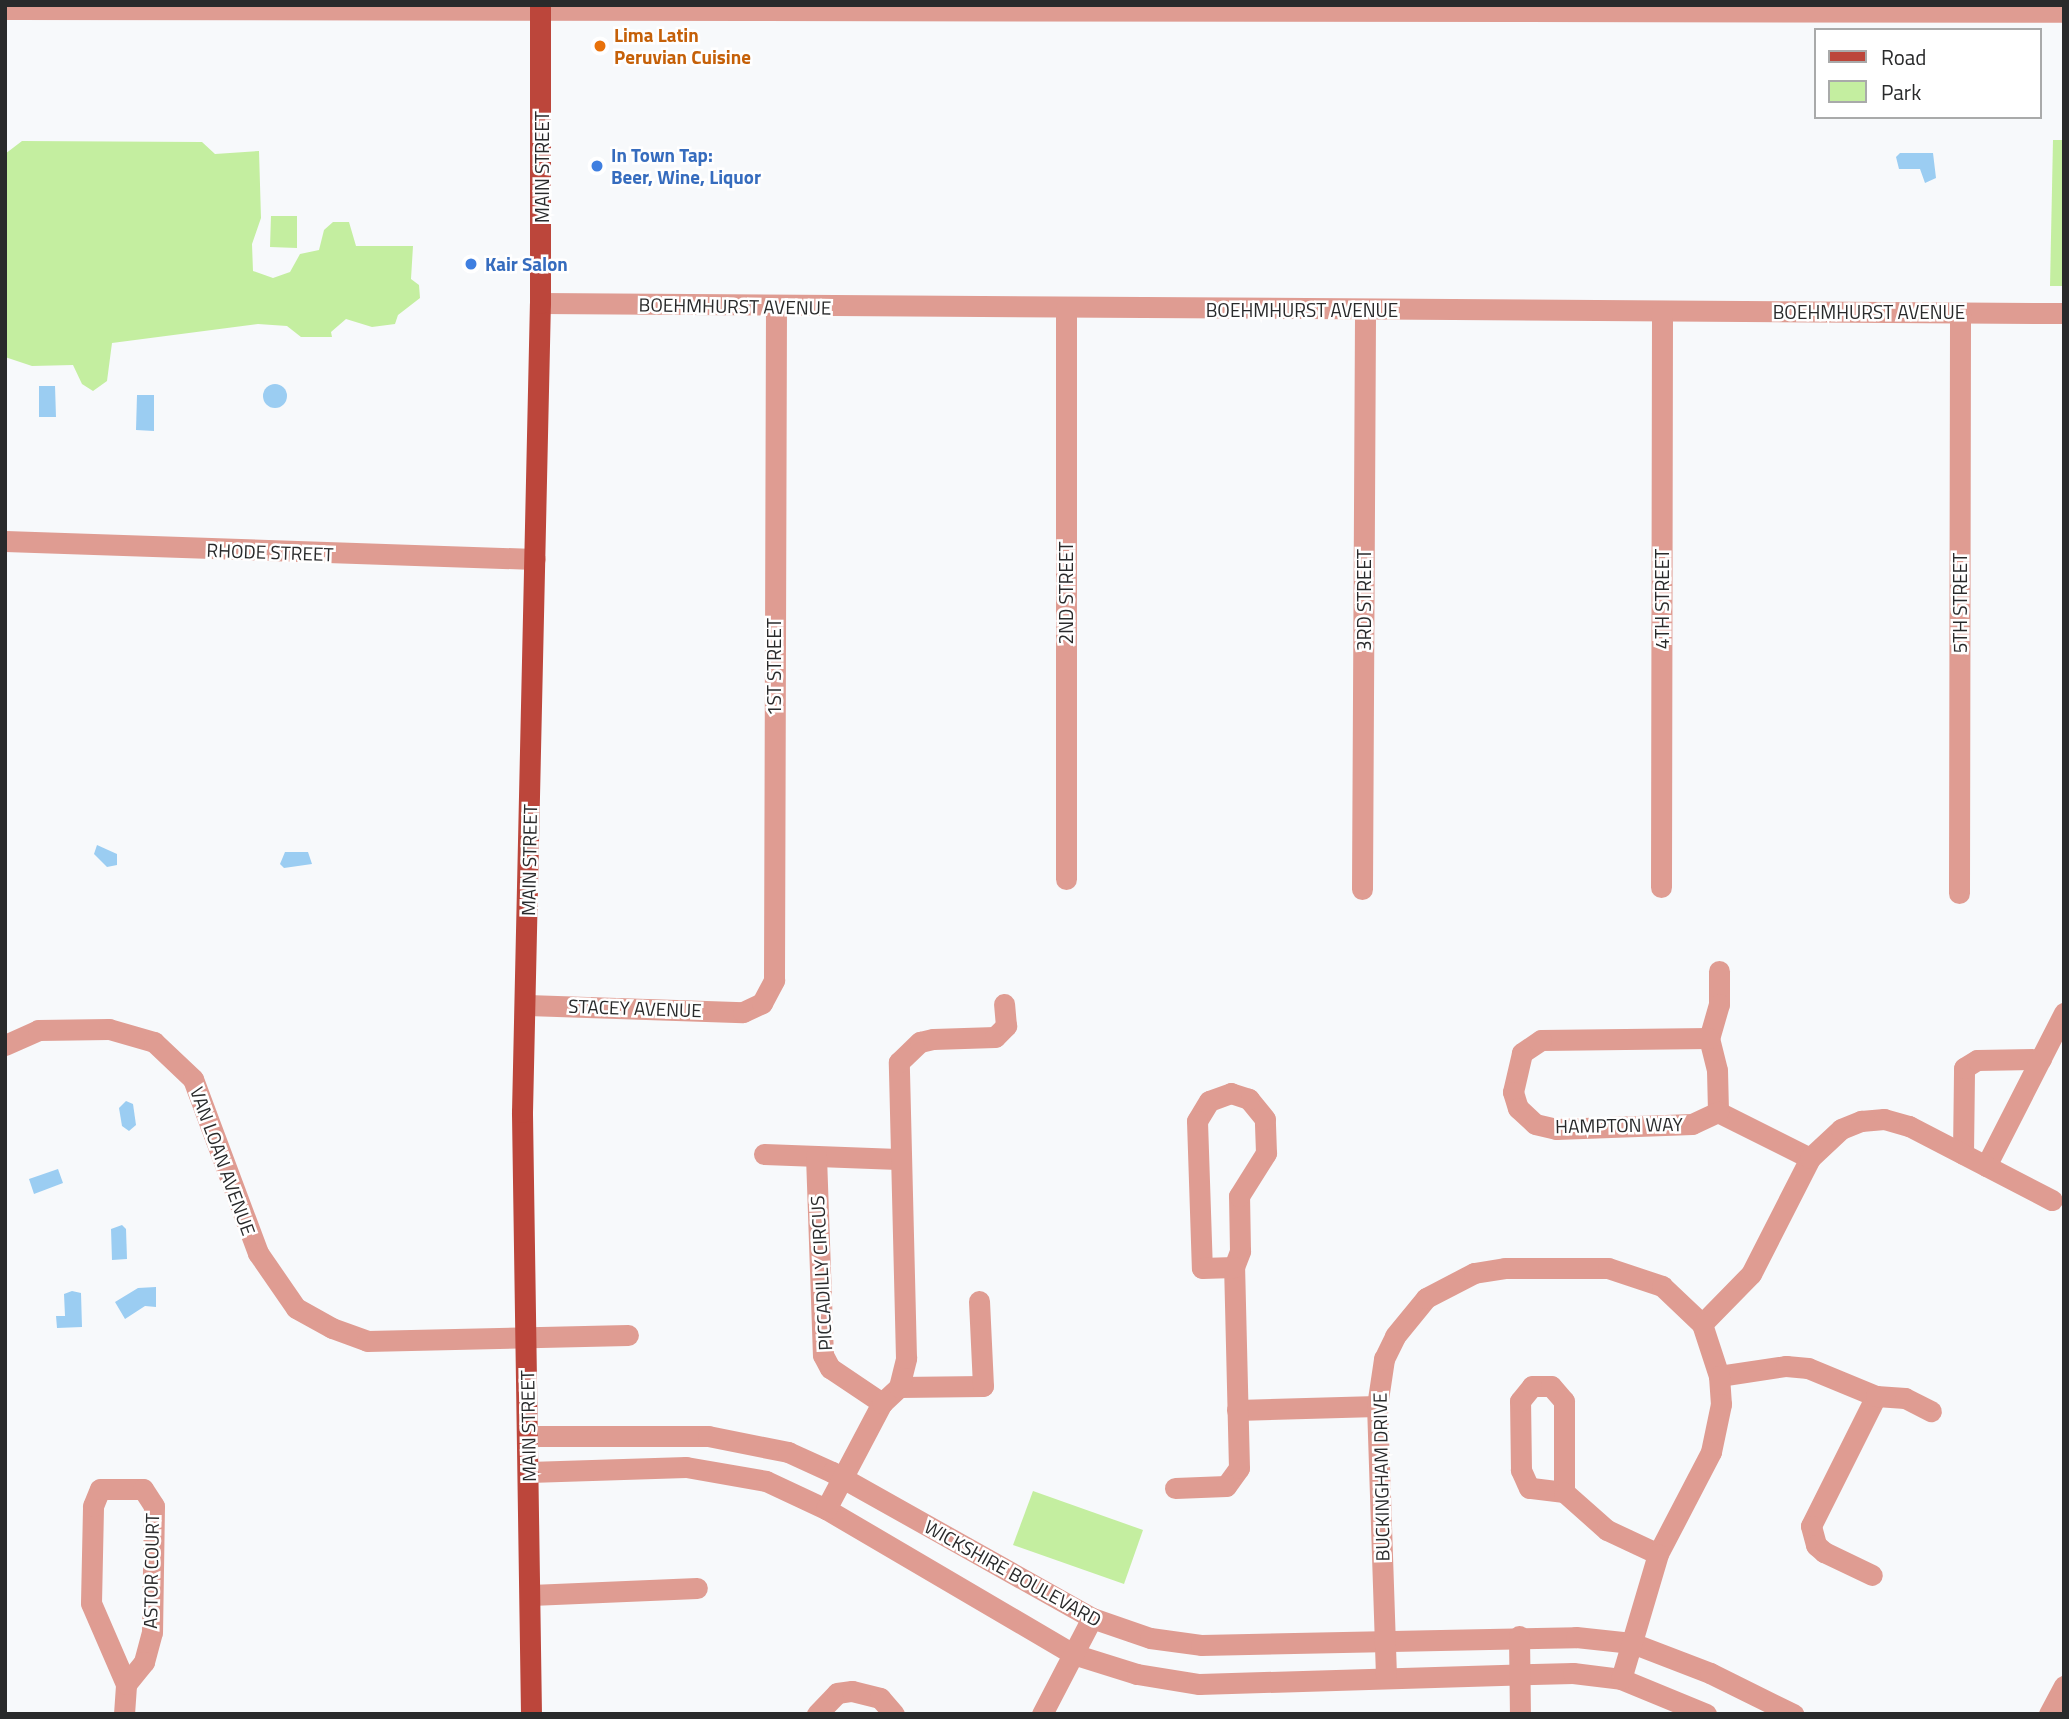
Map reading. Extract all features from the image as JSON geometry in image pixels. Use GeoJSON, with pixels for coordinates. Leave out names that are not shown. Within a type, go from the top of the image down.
{"type":"FeatureCollection","features":[{"type":"Feature","properties":{"kind":"main road","name":"MAIN STREET"},"geometry":{"type":"LineString","coordinates":[[531,1714],[522,1112],[527,1005],[540,303],[540,8]]}},
{"type":"Feature","properties":{"kind":"street"},"geometry":{"type":"LineString","coordinates":[[5,9],[1684,8],[2064,12]]}},
{"type":"Feature","properties":{"kind":"street","name":"BOEHMHURST AVENUE"},"geometry":{"type":"LineString","coordinates":[[540,303],[776,307],[2064,313]]}},
{"type":"Feature","properties":{"kind":"street","name":"1ST STREET"},"geometry":{"type":"LineString","coordinates":[[743,1012],[762,1003],[774,980],[776,307]]}},
{"type":"Feature","properties":{"kind":"street","name":"2ND STREET"},"geometry":{"type":"LineString","coordinates":[[1066,308],[1066,879]]}},
{"type":"Feature","properties":{"kind":"street","name":"3RD STREET"},"geometry":{"type":"LineString","coordinates":[[1362,889],[1365,310]]}},
{"type":"Feature","properties":{"kind":"street","name":"4TH STREET"},"geometry":{"type":"LineString","coordinates":[[1661,887],[1662,311]]}},
{"type":"Feature","properties":{"kind":"street","name":"5TH STREET"},"geometry":{"type":"LineString","coordinates":[[1959,893],[1961,313]]}},
{"type":"Feature","properties":{"kind":"street","name":"RHODE STREET"},"geometry":{"type":"LineString","coordinates":[[5,541],[164,544],[221,552],[535,559]]}},
{"type":"Feature","properties":{"kind":"street"},"geometry":{"type":"LineString","coordinates":[[1719,971],[1719,1004],[1709,1038],[1717,1070],[1718,1112],[1810,1158]]}},
{"type":"Feature","properties":{"kind":"street"},"geometry":{"type":"LineString","coordinates":[[825,1509],[882,1403],[899,1387],[906,1358],[896,1074],[905,1052],[933,1039],[995,1037],[1006,1026],[1004,1004]]}},
{"type":"Feature","properties":{"kind":"street","name":"STACEY AVENUE"},"geometry":{"type":"LineString","coordinates":[[527,1005],[743,1012]]}},
{"type":"Feature","properties":{"kind":"street"},"geometry":{"type":"LineString","coordinates":[[1986,1166],[2064,1013]]}},
{"type":"Feature","properties":{"kind":"street","name":"VAN LOAN AVENUE"},"geometry":{"type":"LineString","coordinates":[[5,1045],[38,1030],[109,1029],[154,1042],[193,1079],[258,1253],[296,1308],[332,1328],[367,1341],[628,1335]]}},
{"type":"Feature","properties":{"kind":"street","name":"HAMPTON WAY"},"geometry":{"type":"LineString","coordinates":[[1709,1038],[1541,1040],[1522,1053],[1513,1092],[1518,1108],[1535,1124],[1556,1129],[1692,1124],[1718,1112]]}},
{"type":"Feature","properties":{"kind":"street"},"geometry":{"type":"LineString","coordinates":[[1964,1154],[1964,1068],[1978,1060],[2041,1059]]}},
{"type":"Feature","properties":{"kind":"street"},"geometry":{"type":"LineString","coordinates":[[1175,1488],[1226,1486],[1235,1479],[1239,1468],[1234,1267],[1240,1251],[1239,1196],[1266,1153],[1265,1119],[1249,1099],[1231,1093],[1209,1101],[1198,1121],[1202,1268],[1234,1267]]}},
{"type":"Feature","properties":{"kind":"street"},"geometry":{"type":"LineString","coordinates":[[1702,1324],[1751,1273],[1810,1158],[1841,1129],[1861,1121],[1884,1119],[1964,1154],[2052,1200]]}},
{"type":"Feature","properties":{"kind":"street"},"geometry":{"type":"LineString","coordinates":[[765,1154],[898,1159]]}},
{"type":"Feature","properties":{"kind":"street","name":"PICCADILLY CIRCUS"},"geometry":{"type":"LineString","coordinates":[[816,1156],[823,1355],[830,1368],[882,1403]]}},
{"type":"Feature","properties":{"kind":"street","name":"BUCKINGHAM DRIVE"},"geometry":{"type":"LineString","coordinates":[[1386,1676],[1377,1406],[1384,1359],[1408,1315],[1426,1298],[1474,1273],[1505,1268],[1608,1268],[1662,1286],[1702,1324],[1719,1376],[1718,1429],[1711,1452],[1658,1554],[1621,1679]]}},
{"type":"Feature","properties":{"kind":"street"},"geometry":{"type":"LineString","coordinates":[[899,1387],[982,1386],[979,1301]]}},
{"type":"Feature","properties":{"kind":"street"},"geometry":{"type":"LineString","coordinates":[[1719,1376],[1786,1366],[1808,1368],[1876,1396],[1905,1398],[1931,1411]]}},
{"type":"Feature","properties":{"kind":"street"},"geometry":{"type":"LineString","coordinates":[[1564,1492],[1564,1401],[1551,1386],[1532,1385],[1520,1401],[1521,1470],[1529,1488],[1564,1492],[1607,1530],[1658,1554]]}},
{"type":"Feature","properties":{"kind":"street"},"geometry":{"type":"LineString","coordinates":[[1872,1575],[1824,1552],[1816,1545],[1811,1526],[1876,1396]]}},
{"type":"Feature","properties":{"kind":"street"},"geometry":{"type":"LineString","coordinates":[[1237,1410],[1377,1406]]}},
{"type":"Feature","properties":{"kind":"street","name":"WICKSHIRE BOULEVARD"},"geometry":{"type":"LineString","coordinates":[[528,1436],[731,1438],[788,1452],[843,1478],[1092,1618],[1150,1638],[1201,1645],[1519,1636],[1632,1643],[1710,1673],[1793,1714]]}},
{"type":"Feature","properties":{"kind":"street","name":"WICKSHIRE BOULEVARD"},"geometry":{"type":"LineString","coordinates":[[529,1472],[686,1467],[766,1481],[825,1509],[1073,1654],[1138,1674],[1199,1684],[1386,1676],[1573,1673],[1621,1679],[1706,1714]]}},
{"type":"Feature","properties":{"kind":"street","name":"ASTOR COURT"},"geometry":{"type":"LineString","coordinates":[[124,1714],[125,1684],[91,1603],[93,1506],[100,1489],[143,1489],[153,1506],[152,1632],[144,1662],[125,1684]]}},
{"type":"Feature","properties":{"kind":"street"},"geometry":{"type":"LineString","coordinates":[[531,1595],[697,1588]]}},
{"type":"Feature","properties":{"kind":"street"},"geometry":{"type":"LineString","coordinates":[[1042,1714],[1092,1618]]}},
{"type":"Feature","properties":{"kind":"street"},"geometry":{"type":"LineString","coordinates":[[1519,1636],[1520,1714]]}},
{"type":"Feature","properties":{"kind":"street"},"geometry":{"type":"LineString","coordinates":[[2049,1714],[2064,1686]]}},
{"type":"Feature","properties":{"kind":"street"},"geometry":{"type":"LineString","coordinates":[[817,1714],[837,1693],[852,1691],[880,1698],[894,1714]]}},
{"type":"Feature","properties":{"kind":"green space"},"geometry":{"type":"Polygon","coordinates":[[[2053,140],[2064,140],[2064,286],[2050,286],[2053,140]]]}},
{"type":"Feature","properties":{"kind":"green space"},"geometry":{"type":"Polygon","coordinates":[[[22,141],[202,142],[215,154],[259,151],[261,218],[252,244],[253,271],[273,278],[290,272],[300,254],[319,250],[324,230],[333,222],[349,222],[356,246],[413,246],[411,279],[419,285],[420,298],[398,315],[395,324],[372,327],[346,319],[331,332],[332,337],[301,337],[287,326],[258,324],[112,343],[107,381],[93,391],[82,384],[73,365],[32,366],[5,357],[5,154],[22,141]]]}},
{"type":"Feature","properties":{"kind":"green space"},"geometry":{"type":"Polygon","coordinates":[[[271,216],[297,216],[297,248],[270,247],[271,216]]]}},
{"type":"Feature","properties":{"kind":"green space"},"geometry":{"type":"Polygon","coordinates":[[[1033,1491],[1143,1530],[1124,1584],[1013,1545],[1033,1491]]]}},
{"type":"Feature","properties":{"kind":"water"},"geometry":{"type":"Polygon","coordinates":[[[1900,153],[1933,153],[1936,178],[1925,183],[1920,169],[1899,169],[1896,157],[1900,153]]]}},
{"type":"Feature","properties":{"kind":"water"},"geometry":{"type":"Polygon","coordinates":[[[275,384],[286,391],[287,396],[280,407],[275,408],[264,401],[263,396],[270,385],[275,384]]]}},
{"type":"Feature","properties":{"kind":"water"},"geometry":{"type":"Polygon","coordinates":[[[39,386],[55,386],[56,417],[39,417],[39,386]]]}},
{"type":"Feature","properties":{"kind":"water"},"geometry":{"type":"Polygon","coordinates":[[[137,395],[154,395],[154,431],[136,430],[137,395]]]}},
{"type":"Feature","properties":{"kind":"water"},"geometry":{"type":"Polygon","coordinates":[[[97,845],[117,854],[117,865],[107,867],[94,854],[97,845]]]}},
{"type":"Feature","properties":{"kind":"water"},"geometry":{"type":"Polygon","coordinates":[[[285,852],[308,852],[312,864],[284,868],[280,864],[285,852]]]}},
{"type":"Feature","properties":{"kind":"water"},"geometry":{"type":"Polygon","coordinates":[[[126,1101],[133,1104],[136,1125],[129,1131],[122,1126],[119,1108],[126,1101]]]}},
{"type":"Feature","properties":{"kind":"water"},"geometry":{"type":"Polygon","coordinates":[[[58,1169],[63,1183],[34,1194],[29,1179],[58,1169]]]}},
{"type":"Feature","properties":{"kind":"water"},"geometry":{"type":"Polygon","coordinates":[[[122,1225],[126,1229],[127,1259],[112,1260],[111,1229],[122,1225]]]}},
{"type":"Feature","properties":{"kind":"water"},"geometry":{"type":"Polygon","coordinates":[[[156,1287],[156,1307],[145,1306],[125,1319],[115,1302],[138,1288],[156,1287]]]}},
{"type":"Feature","properties":{"kind":"water"},"geometry":{"type":"Polygon","coordinates":[[[72,1291],[81,1293],[82,1327],[57,1328],[56,1316],[65,1316],[64,1294],[72,1291]]]}},
{"type":"Feature","properties":{"kind":"place","name":"Lima Latin Peruvian Cuisine"},"geometry":{"type":"Point","coordinates":[600,46]}},
{"type":"Feature","properties":{"kind":"place","name":"In Town Tap: Beer, Wine, Liquor"},"geometry":{"type":"Point","coordinates":[597,166]}},
{"type":"Feature","properties":{"kind":"place","name":"Kair Salon"},"geometry":{"type":"Point","coordinates":[471,264]}}]}
